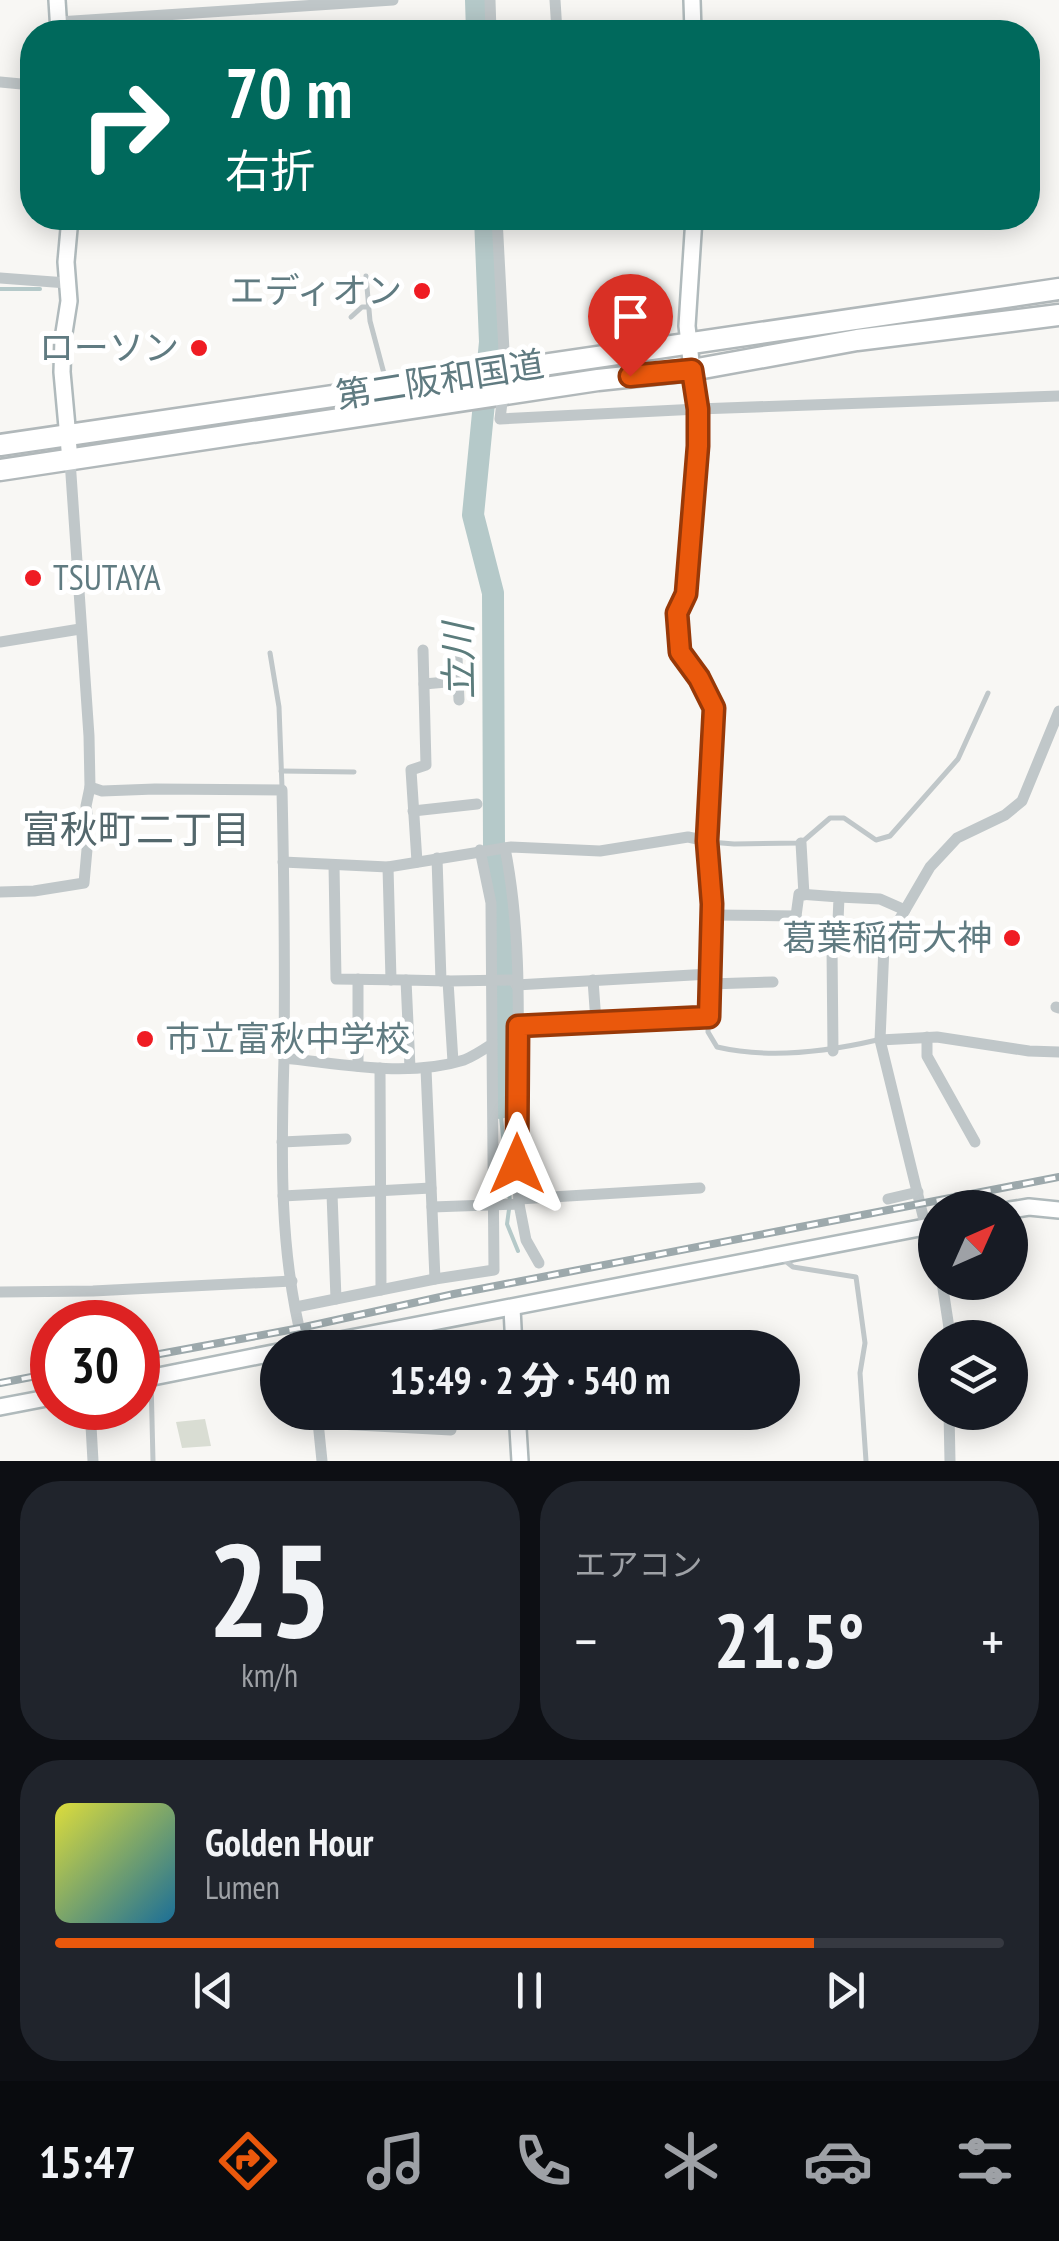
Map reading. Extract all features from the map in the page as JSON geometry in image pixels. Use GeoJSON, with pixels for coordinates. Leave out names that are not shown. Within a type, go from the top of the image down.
{"type":"FeatureCollection","features":[{"type":"Feature","properties":{"kind":"highway","name":"第二阪和国道"},"geometry":{"type":"LineString","coordinates":[[0,445],[1059,289]]}},
{"type":"Feature","properties":{"kind":"highway","name":"第二阪和国道"},"geometry":{"type":"LineString","coordinates":[[0,470],[598,380],[692,370],[856,340],[1059,315]]}},
{"type":"Feature","properties":{"kind":"street"},"geometry":{"type":"LineString","coordinates":[[145,20],[394,0]]}},
{"type":"Feature","properties":{"kind":"street"},"geometry":{"type":"LineString","coordinates":[[0,892],[34,892],[84,883],[89,827],[88,736],[62,372],[69,230]]}},
{"type":"Feature","properties":{"kind":"street"},"geometry":{"type":"LineString","coordinates":[[493,372],[497,230]]}},
{"type":"Feature","properties":{"kind":"street"},"geometry":{"type":"LineString","coordinates":[[693,230],[687,326],[698,409]]}},
{"type":"Feature","properties":{"kind":"street"},"geometry":{"type":"LineString","coordinates":[[0,278],[67,283]]}},
{"type":"Feature","properties":{"kind":"street"},"geometry":{"type":"LineString","coordinates":[[491,396],[500,418],[1059,396]]}},
{"type":"Feature","properties":{"kind":"street"},"geometry":{"type":"LineString","coordinates":[[0,642],[80,629]]}},
{"type":"Feature","properties":{"kind":"street"},"geometry":{"type":"LineString","coordinates":[[417,862],[411,770],[426,765],[423,650]]}},
{"type":"Feature","properties":{"kind":"street"},"geometry":{"type":"LineString","coordinates":[[458,657],[458,700]]}},
{"type":"Feature","properties":{"kind":"street"},"geometry":{"type":"LineString","coordinates":[[424,684],[458,682]]}},
{"type":"Feature","properties":{"kind":"street"},"geometry":{"type":"LineString","coordinates":[[888,1199],[918,1192],[880,1040],[884,946],[930,866],[957,838],[1022,801],[1059,711]]}},
{"type":"Feature","properties":{"kind":"street"},"geometry":{"type":"LineString","coordinates":[[90,788],[282,790],[283,1196],[300,1330]]}},
{"type":"Feature","properties":{"kind":"street"},"geometry":{"type":"LineString","coordinates":[[414,811],[477,804]]}},
{"type":"Feature","properties":{"kind":"street"},"geometry":{"type":"LineString","coordinates":[[283,862],[388,867],[504,848],[600,851],[688,837],[707,841]]}},
{"type":"Feature","properties":{"kind":"street"},"geometry":{"type":"LineString","coordinates":[[802,843],[804,895]]}},
{"type":"Feature","properties":{"kind":"street"},"geometry":{"type":"LineString","coordinates":[[504,848],[512,885],[518,1026],[519,1202],[526,1240],[539,1263]]}},
{"type":"Feature","properties":{"kind":"street"},"geometry":{"type":"LineString","coordinates":[[296,1307],[494,1270],[494,981],[491,903],[483,850]]}},
{"type":"Feature","properties":{"kind":"street"},"geometry":{"type":"LineString","coordinates":[[437,858],[453,1062]]}},
{"type":"Feature","properties":{"kind":"street"},"geometry":{"type":"LineString","coordinates":[[334,865],[336,979],[773,982]]}},
{"type":"Feature","properties":{"kind":"street"},"geometry":{"type":"LineString","coordinates":[[388,867],[391,980]]}},
{"type":"Feature","properties":{"kind":"street"},"geometry":{"type":"LineString","coordinates":[[839,897],[837,946],[797,939],[799,894],[880,899],[905,910]]}},
{"type":"Feature","properties":{"kind":"street"},"geometry":{"type":"LineString","coordinates":[[712,915],[796,916]]}},
{"type":"Feature","properties":{"kind":"street"},"geometry":{"type":"LineString","coordinates":[[832,947],[833,1050]]}},
{"type":"Feature","properties":{"kind":"street"},"geometry":{"type":"LineString","coordinates":[[358,979],[358,1066]]}},
{"type":"Feature","properties":{"kind":"street"},"geometry":{"type":"LineString","coordinates":[[406,980],[410,1068]]}},
{"type":"Feature","properties":{"kind":"street"},"geometry":{"type":"LineString","coordinates":[[593,980],[596,1022]]}},
{"type":"Feature","properties":{"kind":"street"},"geometry":{"type":"LineString","coordinates":[[518,1026],[709,1017]]}},
{"type":"Feature","properties":{"kind":"street"},"geometry":{"type":"LineString","coordinates":[[880,1040],[928,1037],[1059,1052]]}},
{"type":"Feature","properties":{"kind":"street"},"geometry":{"type":"LineString","coordinates":[[928,1037],[926,1056],[975,1142]]}},
{"type":"Feature","properties":{"kind":"street"},"geometry":{"type":"LineString","coordinates":[[284,1058],[380,1068],[426,1068],[468,1058],[494,1046],[516,1047]]}},
{"type":"Feature","properties":{"kind":"street"},"geometry":{"type":"LineString","coordinates":[[380,1068],[382,1290]]}},
{"type":"Feature","properties":{"kind":"street"},"geometry":{"type":"LineString","coordinates":[[426,1068],[435,1279]]}},
{"type":"Feature","properties":{"kind":"street"},"geometry":{"type":"LineString","coordinates":[[282,1142],[346,1140]]}},
{"type":"Feature","properties":{"kind":"street"},"geometry":{"type":"LineString","coordinates":[[283,1196],[431,1188]]}},
{"type":"Feature","properties":{"kind":"street"},"geometry":{"type":"LineString","coordinates":[[432,1207],[700,1188]]}},
{"type":"Feature","properties":{"kind":"street"},"geometry":{"type":"LineString","coordinates":[[332,1194],[336,1299]]}},
{"type":"Feature","properties":{"kind":"street"},"geometry":{"type":"LineString","coordinates":[[1028,1207],[1059,1210]]}},
{"type":"Feature","properties":{"kind":"street"},"geometry":{"type":"LineString","coordinates":[[394,1330],[918,1228]]}},
{"type":"Feature","properties":{"kind":"street"},"geometry":{"type":"LineString","coordinates":[[0,1292],[292,1281]]}},
{"type":"Feature","properties":{"kind":"street"},"geometry":{"type":"LineString","coordinates":[[512,1308],[513,1330]]}},
{"type":"Feature","properties":{"kind":"street"},"geometry":{"type":"LineString","coordinates":[[160,1376],[260,1356]]}},
{"type":"Feature","properties":{"kind":"street"},"geometry":{"type":"LineString","coordinates":[[0,1407],[30,1401]]}},
{"type":"Feature","properties":{"kind":"street"},"geometry":{"type":"LineString","coordinates":[[91,1430],[93,1461]]}},
{"type":"Feature","properties":{"kind":"street"},"geometry":{"type":"LineString","coordinates":[[319,1430],[322,1461]]}},
{"type":"Feature","properties":{"kind":"street"},"geometry":{"type":"LineString","coordinates":[[519,1430],[520,1461]]}},
{"type":"Feature","properties":{"kind":"street"},"geometry":{"type":"LineString","coordinates":[[949,1430],[950,1461]]}},
{"type":"Feature","properties":{"kind":"lane"},"geometry":{"type":"LineString","coordinates":[[366,276],[368,306],[388,388]]}},
{"type":"Feature","properties":{"kind":"lane"},"geometry":{"type":"LineString","coordinates":[[351,317],[368,306]]}},
{"type":"Feature","properties":{"kind":"lane"},"geometry":{"type":"LineString","coordinates":[[698,409],[686,594],[677,613],[680,652],[714,708],[707,841],[712,915],[708,1032],[717,1047],[742,1053],[833,1050],[880,1040]]}},
{"type":"Feature","properties":{"kind":"lane"},"geometry":{"type":"LineString","coordinates":[[270,654],[279,706],[282,790]]}},
{"type":"Feature","properties":{"kind":"lane"},"geometry":{"type":"LineString","coordinates":[[707,841],[802,843],[830,818],[844,818],[876,840],[890,836],[958,759],[988,693]]}},
{"type":"Feature","properties":{"kind":"lane"},"geometry":{"type":"LineString","coordinates":[[281,771],[354,772]]}},
{"type":"Feature","properties":{"kind":"lane"},"geometry":{"type":"LineString","coordinates":[[779,1255],[793,1267],[856,1277],[865,1342],[860,1374],[866,1461]]}},
{"type":"Feature","properties":{"kind":"lane"},"geometry":{"type":"LineString","coordinates":[[150,1430],[153,1461]]}},
{"type":"Feature","properties":{"kind":"green space"},"geometry":{"type":"Polygon","coordinates":[[[205,1419],[211,1446],[182,1448],[176,1422],[205,1419]]]}},
{"type":"Feature","properties":{"kind":"waterway","name":"立川"},"geometry":{"type":"LineString","coordinates":[[476,0],[477,20]]}},
{"type":"Feature","properties":{"kind":"waterway","name":"立川"},"geometry":{"type":"LineString","coordinates":[[485,230],[490,342],[473,515],[493,593],[494,847],[502,911],[504,977],[500,1108]]}},
{"type":"Feature","properties":{"kind":"waterway"},"geometry":{"type":"LineString","coordinates":[[0,289],[40,289]]}},
{"type":"Feature","properties":{"kind":"waterway"},"geometry":{"type":"LineString","coordinates":[[500,1108],[510,1202],[507,1224],[518,1251]]}},
{"type":"Feature","properties":{"kind":"railway"},"geometry":{"type":"LineString","coordinates":[[160,1354],[1059,1177]]}},
{"type":"Feature","properties":{"kind":"railway"},"geometry":{"type":"LineString","coordinates":[[0,1383],[30,1377]]}},
{"type":"Feature","properties":{"kind":"place","name":"エディオン"},"geometry":{"type":"Point","coordinates":[422,291]}},
{"type":"Feature","properties":{"kind":"place","name":"ローソン"},"geometry":{"type":"Point","coordinates":[199,348]}},
{"type":"Feature","properties":{"kind":"place","name":"TSUTAYA"},"geometry":{"type":"Point","coordinates":[33,578]}},
{"type":"Feature","properties":{"kind":"place","name":"葛葉稲荷大神"},"geometry":{"type":"Point","coordinates":[1012,938]}},
{"type":"Feature","properties":{"kind":"place","name":"市立富秋中学校"},"geometry":{"type":"Point","coordinates":[145,1039]}},
{"type":"Feature","properties":{"kind":"district","name":"富秋町二丁目"},"geometry":{"type":"Point","coordinates":[136,830]}},
{"type":"Feature","properties":{"kind":"route"},"geometry":{"type":"LineString","coordinates":[[517,1164],[518,1026],[709,1017],[712,904],[707,841],[714,708],[680,652],[677,613],[686,594],[698,409],[692,370],[630,376]]}}]}
